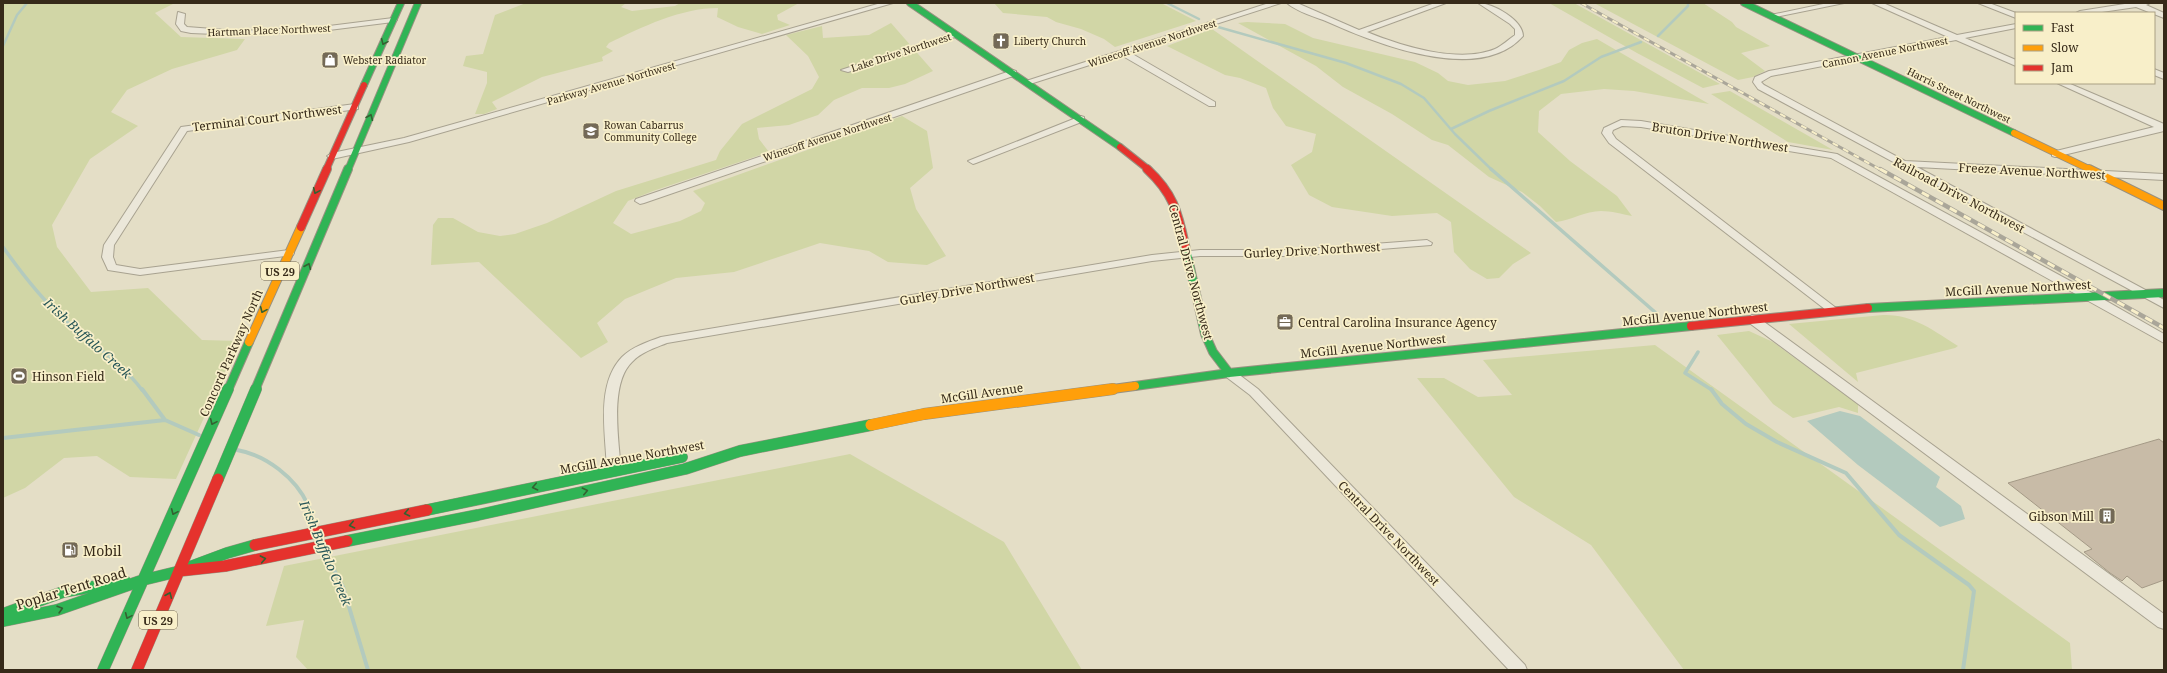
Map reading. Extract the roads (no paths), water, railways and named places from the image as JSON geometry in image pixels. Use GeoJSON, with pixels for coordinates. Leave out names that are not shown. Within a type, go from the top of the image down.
{"type":"FeatureCollection","features":[{"type":"Feature","properties":{"kind":"main road","name":"US 29"},"geometry":{"type":"LineString","coordinates":[[137,670],[418,3]]}},
{"type":"Feature","properties":{"kind":"main road"},"geometry":{"type":"LineString","coordinates":[[400,4],[418,3]]}},
{"type":"Feature","properties":{"kind":"main road","name":"Central Drive Northwest"},"geometry":{"type":"LineString","coordinates":[[910,3],[1081,120],[1142,164],[1163,185],[1177,212],[1205,334],[1213,352],[1229,373]]}},
{"type":"Feature","properties":{"kind":"main road","name":"Harris Street Northwest"},"geometry":{"type":"LineString","coordinates":[[1744,3],[2164,206]]}},
{"type":"Feature","properties":{"kind":"main road","name":"Concord Parkway North"},"geometry":{"type":"LineString","coordinates":[[103,670],[400,4]]}},
{"type":"Feature","properties":{"kind":"main road"},"geometry":{"type":"LineString","coordinates":[[280,272],[289,271],[292,274]]}},
{"type":"Feature","properties":{"kind":"main road","name":"McGill Avenue Northwest"},"geometry":{"type":"LineString","coordinates":[[1229,373],[1393,355],[1600,336],[1752,319],[1880,307],[2164,293]]}},
{"type":"Feature","properties":{"kind":"main road"},"geometry":{"type":"LineString","coordinates":[[260,378],[263,348]]}},
{"type":"Feature","properties":{"kind":"main road","name":"McGill Avenue"},"geometry":{"type":"LineString","coordinates":[[740,451],[924,414],[1229,373]]}},
{"type":"Feature","properties":{"kind":"main road","name":"McGill Avenue Northwest"},"geometry":{"type":"LineString","coordinates":[[144,580],[179,571],[231,550],[682,457],[740,451]]}},
{"type":"Feature","properties":{"kind":"main road","name":"McGill Avenue Northwest"},"geometry":{"type":"LineString","coordinates":[[179,571],[225,566],[478,515],[685,469],[740,451]]}},
{"type":"Feature","properties":{"kind":"main road"},"geometry":{"type":"LineString","coordinates":[[423,525],[564,488],[580,477]]}},
{"type":"Feature","properties":{"kind":"main road","name":"Poplar Tent Road"},"geometry":{"type":"LineString","coordinates":[[3,614],[18,607],[95,583],[144,580]]}},
{"type":"Feature","properties":{"kind":"main road","name":"Poplar Tent Road"},"geometry":{"type":"LineString","coordinates":[[3,621],[22,619],[81,603],[144,580]]}},
{"type":"Feature","properties":{"kind":"street","name":"Parkway Avenue Northwest"},"geometry":{"type":"LineString","coordinates":[[332,156],[354,152],[535,104],[888,3]]}},
{"type":"Feature","properties":{"kind":"street","name":"Winecoff Avenue Northwest"},"geometry":{"type":"LineString","coordinates":[[1027,82],[1277,3]]}},
{"type":"Feature","properties":{"kind":"street"},"geometry":{"type":"LineString","coordinates":[[1292,3],[1335,23],[1416,52],[1435,56],[1471,57],[1490,53],[1514,42],[1519,36],[1519,29],[1513,22],[1482,3]]}},
{"type":"Feature","properties":{"kind":"street"},"geometry":{"type":"LineString","coordinates":[[1360,32],[1442,3]]}},
{"type":"Feature","properties":{"kind":"street"},"geometry":{"type":"LineString","coordinates":[[1770,16],[1840,3]]}},
{"type":"Feature","properties":{"kind":"street"},"geometry":{"type":"LineString","coordinates":[[1876,3],[2015,64]]}},
{"type":"Feature","properties":{"kind":"street"},"geometry":{"type":"LineString","coordinates":[[1982,3],[2015,16]]}},
{"type":"Feature","properties":{"kind":"street"},"geometry":{"type":"LineString","coordinates":[[2086,12],[2146,3]]}},
{"type":"Feature","properties":{"kind":"street"},"geometry":{"type":"LineString","coordinates":[[2135,4],[2154,12]]}},
{"type":"Feature","properties":{"kind":"street","name":"Hartman Place Northwest"},"geometry":{"type":"LineString","coordinates":[[181,14],[180,24],[184,29],[200,33],[301,31],[393,20]]}},
{"type":"Feature","properties":{"kind":"street","name":"Cannon Avenue Northwest"},"geometry":{"type":"LineString","coordinates":[[1757,82],[1758,79],[1769,74],[1858,58],[2015,26]]}},
{"type":"Feature","properties":{"kind":"street","name":"Lake Drive Northwest"},"geometry":{"type":"LineString","coordinates":[[845,70],[957,35]]}},
{"type":"Feature","properties":{"kind":"street"},"geometry":{"type":"LineString","coordinates":[[1122,52],[1212,104]]}},
{"type":"Feature","properties":{"kind":"street","name":"Winecoff Avenue Northwest"},"geometry":{"type":"LineString","coordinates":[[640,201],[1014,73]]}},
{"type":"Feature","properties":{"kind":"street","name":"Railroad Drive Northwest"},"geometry":{"type":"LineString","coordinates":[[1757,82],[1761,87],[2164,305]]}},
{"type":"Feature","properties":{"kind":"street"},"geometry":{"type":"LineString","coordinates":[[2063,84],[2164,128]]}},
{"type":"Feature","properties":{"kind":"street","name":"Terminal Court Northwest"},"geometry":{"type":"LineString","coordinates":[[289,253],[140,272],[112,268],[107,262],[106,255],[114,238],[184,129],[193,126],[355,107]]}},
{"type":"Feature","properties":{"kind":"street"},"geometry":{"type":"LineString","coordinates":[[973,161],[1081,120]]}},
{"type":"Feature","properties":{"kind":"street","name":"Bruton Drive Northwest"},"geometry":{"type":"LineString","coordinates":[[1834,311],[1612,141],[1607,133],[1609,128],[1621,124],[1641,124],[1834,156],[2089,296]]}},
{"type":"Feature","properties":{"kind":"street"},"geometry":{"type":"LineString","coordinates":[[2055,154],[2164,128]]}},
{"type":"Feature","properties":{"kind":"street","name":"Freeze Avenue Northwest"},"geometry":{"type":"LineString","coordinates":[[1901,163],[2164,178]]}},
{"type":"Feature","properties":{"kind":"street","name":"Gurley Drive Northwest"},"geometry":{"type":"LineString","coordinates":[[614,471],[611,406],[614,388],[623,365],[630,357],[652,344],[665,340],[908,300],[1032,277],[1186,253],[1293,253],[1427,243]]}},
{"type":"Feature","properties":{"kind":"street"},"geometry":{"type":"LineString","coordinates":[[2089,296],[2164,338]]}},
{"type":"Feature","properties":{"kind":"street"},"geometry":{"type":"LineString","coordinates":[[1752,319],[2164,623]]}},
{"type":"Feature","properties":{"kind":"street","name":"Central Drive Northwest"},"geometry":{"type":"LineString","coordinates":[[1229,373],[1254,392],[1519,670]]}},
{"type":"Feature","properties":{"kind":"waterway"},"geometry":{"type":"LineString","coordinates":[[3,46],[17,15],[27,3]]}},
{"type":"Feature","properties":{"kind":"waterway"},"geometry":{"type":"LineString","coordinates":[[1167,3],[1199,19]]}},
{"type":"Feature","properties":{"kind":"waterway"},"geometry":{"type":"LineString","coordinates":[[1658,36],[1688,6],[1688,3]]}},
{"type":"Feature","properties":{"kind":"waterway"},"geometry":{"type":"LineString","coordinates":[[1218,27],[1346,63],[1401,84],[1424,98],[1455,134],[1492,170]]}},
{"type":"Feature","properties":{"kind":"waterway"},"geometry":{"type":"LineString","coordinates":[[1451,129],[1489,111],[1564,81],[1601,57],[1641,42]]}},
{"type":"Feature","properties":{"kind":"waterway"},"geometry":{"type":"LineString","coordinates":[[1491,169],[1656,313]]}},
{"type":"Feature","properties":{"kind":"waterway","name":"Irish Buffalo Creek"},"geometry":{"type":"LineString","coordinates":[[3,247],[25,277],[49,305],[67,322],[116,362],[142,390]]}},
{"type":"Feature","properties":{"kind":"waterway"},"geometry":{"type":"LineString","coordinates":[[1698,352],[1685,373],[1712,390]]}},
{"type":"Feature","properties":{"kind":"waterway","name":"Irish Buffalo Creek"},"geometry":{"type":"LineString","coordinates":[[142,389],[165,420]]}},
{"type":"Feature","properties":{"kind":"waterway"},"geometry":{"type":"LineString","coordinates":[[1712,390],[1722,404],[1746,424],[1777,442],[1846,473],[1899,535],[1969,585],[1974,591],[1963,670]]}},
{"type":"Feature","properties":{"kind":"waterway"},"geometry":{"type":"LineString","coordinates":[[3,438],[165,420]]}},
{"type":"Feature","properties":{"kind":"waterway","name":"Irish Buffalo Creek"},"geometry":{"type":"LineString","coordinates":[[165,420],[199,435]]}},
{"type":"Feature","properties":{"kind":"waterway","name":"Irish Buffalo Creek"},"geometry":{"type":"LineString","coordinates":[[237,450],[269,462],[288,477],[303,495],[316,529]]}},
{"type":"Feature","properties":{"kind":"waterway","name":"Irish Buffalo Creek"},"geometry":{"type":"LineString","coordinates":[[324,551],[343,587],[368,670]]}},
{"type":"Feature","properties":{"kind":"railway"},"geometry":{"type":"LineString","coordinates":[[1581,3],[1881,170]]}},
{"type":"Feature","properties":{"kind":"railway"},"geometry":{"type":"LineString","coordinates":[[1880,169],[2164,328]]}},
{"type":"Feature","properties":{"kind":"place","name":"Liberty Church"},"geometry":{"type":"Point","coordinates":[1001,41]}},
{"type":"Feature","properties":{"kind":"place","name":"Webster Radiator"},"geometry":{"type":"Point","coordinates":[330,60]}},
{"type":"Feature","properties":{"kind":"place","name":"Rowan Cabarrus Community College"},"geometry":{"type":"Point","coordinates":[591,131]}},
{"type":"Feature","properties":{"kind":"place","name":"Central Carolina Insurance Agency"},"geometry":{"type":"Point","coordinates":[1285,322]}},
{"type":"Feature","properties":{"kind":"place","name":"Hinson Field"},"geometry":{"type":"Point","coordinates":[19,376]}},
{"type":"Feature","properties":{"kind":"place","name":"Gibson Mill"},"geometry":{"type":"Point","coordinates":[2107,516]}},
{"type":"Feature","properties":{"kind":"place","name":"Mobil"},"geometry":{"type":"Point","coordinates":[70,550]}}]}
